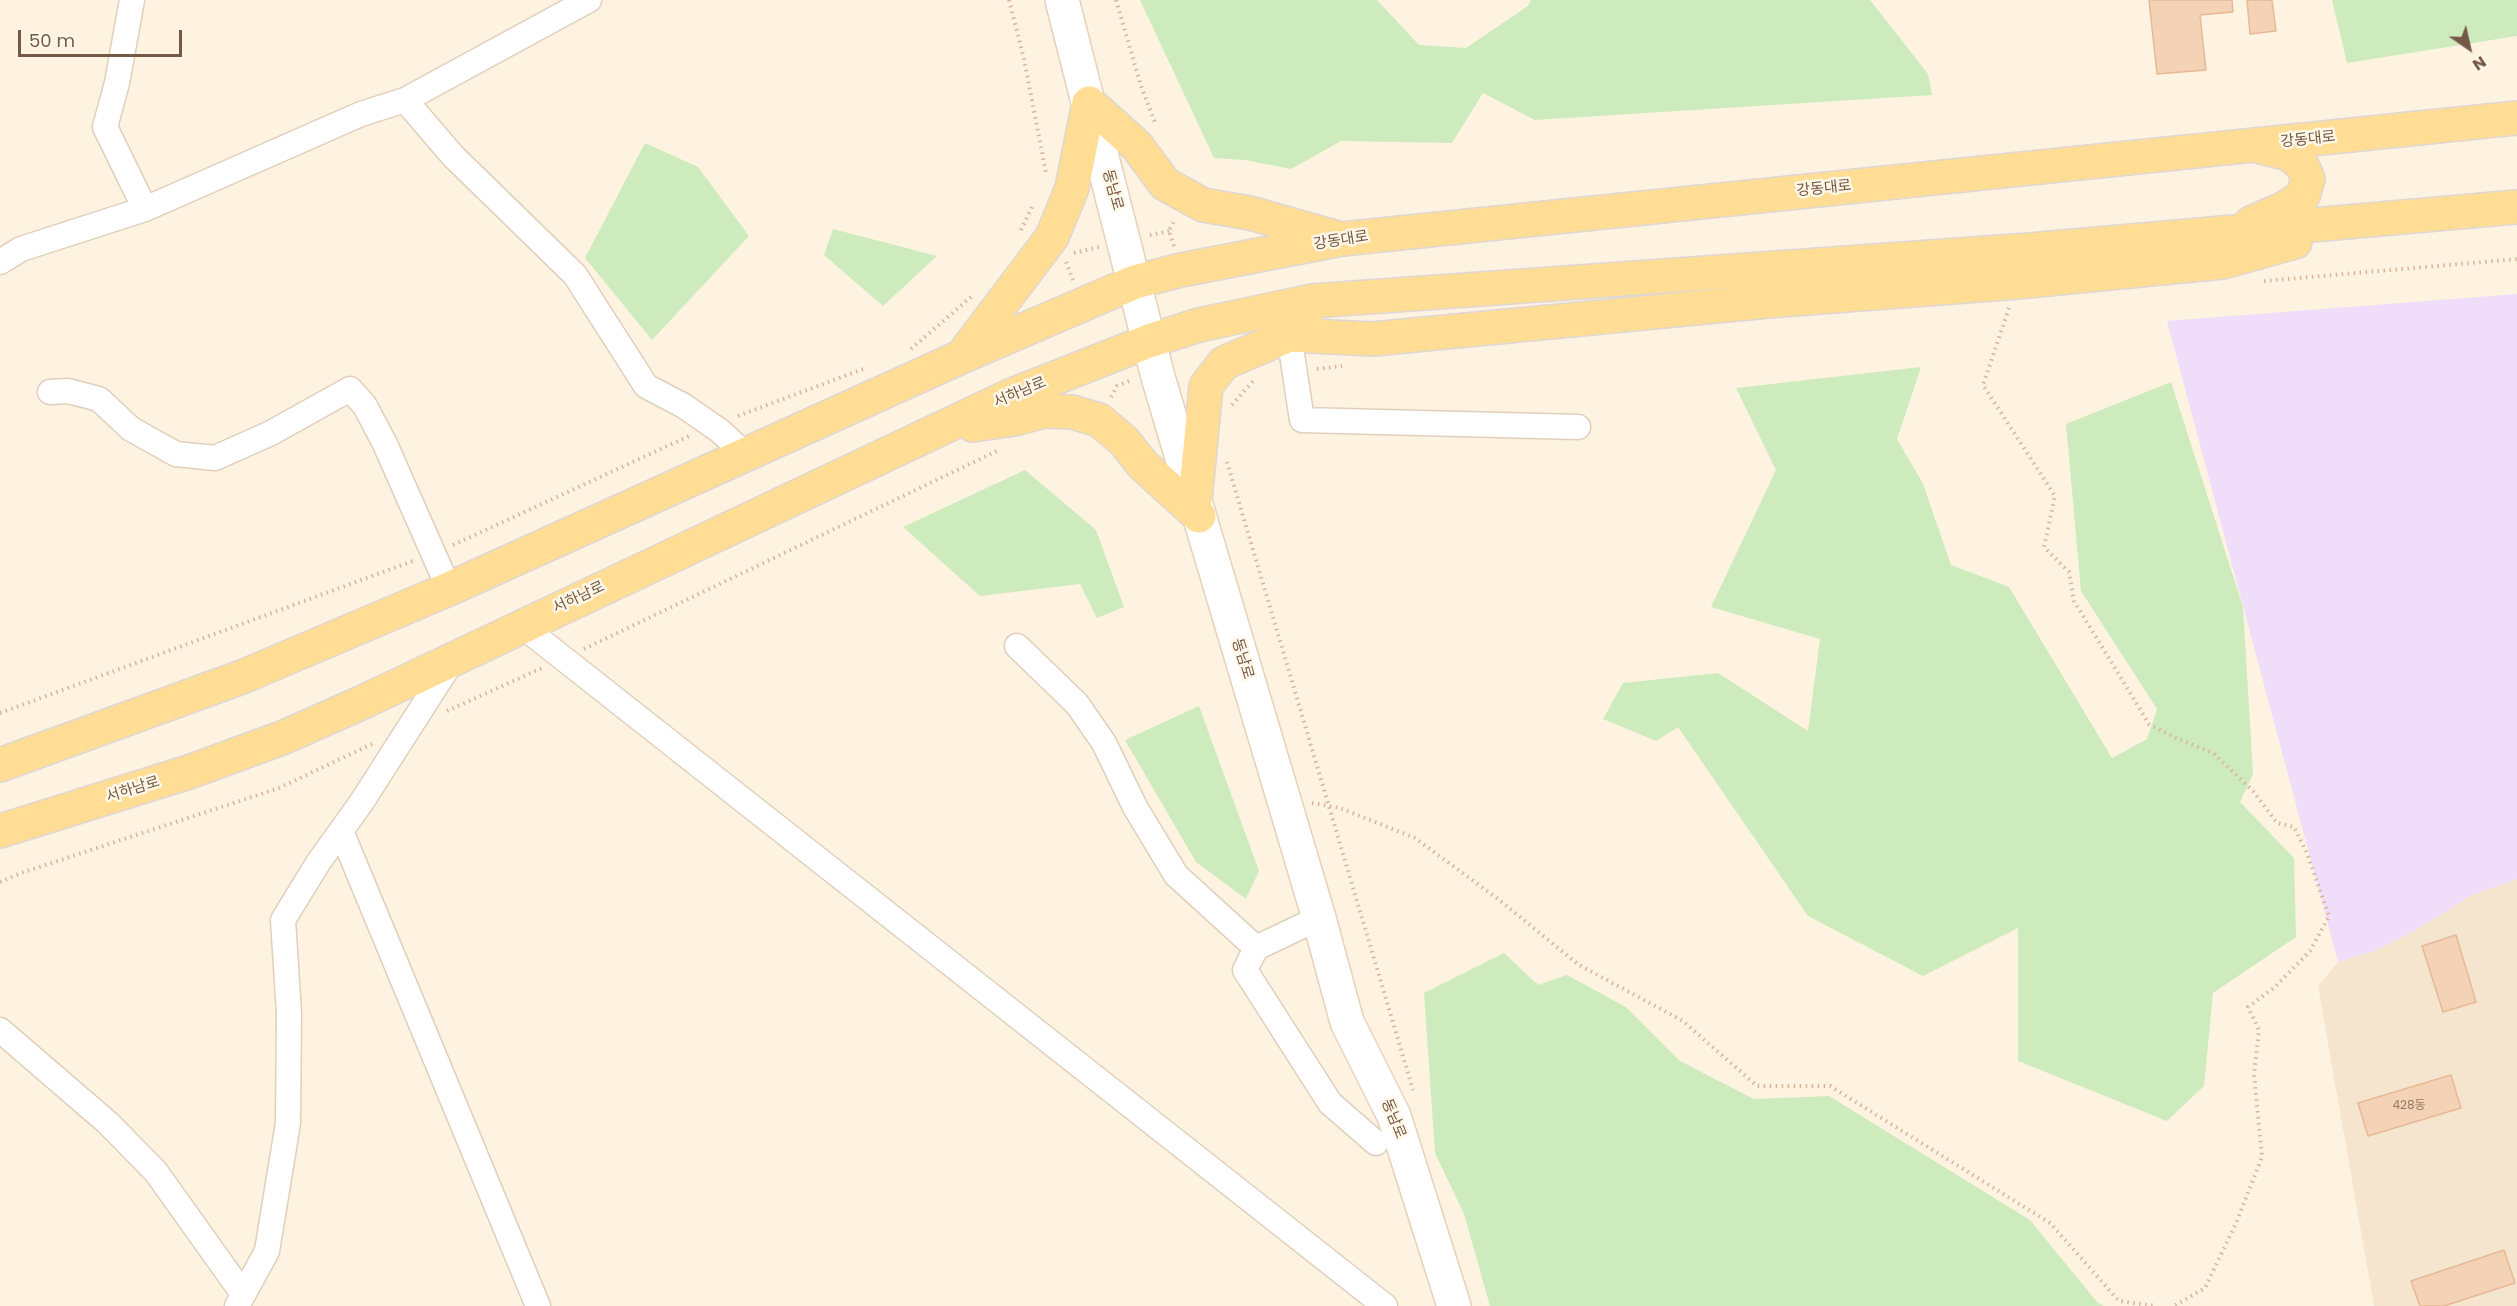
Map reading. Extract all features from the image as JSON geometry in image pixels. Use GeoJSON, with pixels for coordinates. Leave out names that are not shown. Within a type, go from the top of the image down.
{"type":"FeatureCollection","features":[{"type":"Feature","properties":{"kind":"main road","name":"동남로"},"geometry":{"type":"LineString","coordinates":[[1062,0],[1149,341],[1319,918],[1347,1022],[1394,1116],[1454,1306]]}},
{"type":"Feature","properties":{"kind":"main road"},"geometry":{"type":"LineString","coordinates":[[1089,103],[1137,146],[1165,184],[1203,205],[1250,213],[1342,239]]}},
{"type":"Feature","properties":{"kind":"main road"},"geometry":{"type":"LineString","coordinates":[[961,357],[1052,237],[1072,188],[1089,103]]}},
{"type":"Feature","properties":{"kind":"main road","name":"강동대로"},"geometry":{"type":"LineString","coordinates":[[1135,282],[1181,270],[1342,239],[2517,118]]}},
{"type":"Feature","properties":{"kind":"main road"},"geometry":{"type":"LineString","coordinates":[[2230,233],[2285,208],[2303,196],[2308,179],[2302,165],[2289,154],[2255,145]]}},
{"type":"Feature","properties":{"kind":"main road"},"geometry":{"type":"LineString","coordinates":[[1149,341],[1199,325],[1312,301],[2029,250],[2517,207]]}},
{"type":"Feature","properties":{"kind":"main road"},"geometry":{"type":"LineString","coordinates":[[1289,335],[1373,339],[1768,301],[2018,282],[2223,262],[2377,220]]}},
{"type":"Feature","properties":{"kind":"main road"},"geometry":{"type":"LineString","coordinates":[[0,765],[242,677],[449,589],[747,456],[961,357],[1135,282]]}},
{"type":"Feature","properties":{"kind":"main road"},"geometry":{"type":"LineString","coordinates":[[1197,508],[1206,386],[1224,363],[1289,335],[1430,292]]}},
{"type":"Feature","properties":{"kind":"main road","name":"서하남로"},"geometry":{"type":"LineString","coordinates":[[0,831],[189,772],[282,738],[361,703],[521,625],[1012,395],[1149,341]]}},
{"type":"Feature","properties":{"kind":"main road"},"geometry":{"type":"LineString","coordinates":[[936,431],[1015,419],[1044,411],[1072,412],[1099,420],[1124,441],[1143,465],[1197,508]]}},
{"type":"Feature","properties":{"kind":"street"},"geometry":{"type":"LineString","coordinates":[[132,0],[117,83],[105,127],[144,208]]}},
{"type":"Feature","properties":{"kind":"street"},"geometry":{"type":"LineString","coordinates":[[0,262],[21,249],[144,208],[361,114],[405,100],[589,0]]}},
{"type":"Feature","properties":{"kind":"street"},"geometry":{"type":"LineString","coordinates":[[405,100],[453,156],[574,275],[646,386],[684,406],[747,456]]}},
{"type":"Feature","properties":{"kind":"street"},"geometry":{"type":"LineString","coordinates":[[1289,335],[1302,420],[1578,427]]}},
{"type":"Feature","properties":{"kind":"street"},"geometry":{"type":"LineString","coordinates":[[50,392],[68,391],[99,399],[131,429],[176,454],[215,458],[271,433],[350,388],[365,406],[385,444],[449,589]]}},
{"type":"Feature","properties":{"kind":"street"},"geometry":{"type":"LineString","coordinates":[[521,625],[1385,1306]]}},
{"type":"Feature","properties":{"kind":"street"},"geometry":{"type":"LineString","coordinates":[[1017,646],[1077,704],[1104,743],[1135,807],[1176,875],[1256,948]]}},
{"type":"Feature","properties":{"kind":"street"},"geometry":{"type":"LineString","coordinates":[[0,1030],[108,1123],[156,1172],[240,1300],[267,1251],[288,1123],[289,1013],[283,920],[318,862],[410,728],[455,657]]}},
{"type":"Feature","properties":{"kind":"street"},"geometry":{"type":"LineString","coordinates":[[340,831],[538,1306]]}},
{"type":"Feature","properties":{"kind":"street"},"geometry":{"type":"LineString","coordinates":[[1319,918],[1256,948],[1245,970],[1330,1103],[1376,1143]]}},
{"type":"Feature","properties":{"kind":"path"},"geometry":{"type":"LineString","coordinates":[[1009,0],[1024,58],[1047,177]]}},
{"type":"Feature","properties":{"kind":"path"},"geometry":{"type":"LineString","coordinates":[[1116,0],[1141,86],[1156,126]]}},
{"type":"Feature","properties":{"kind":"path"},"geometry":{"type":"LineString","coordinates":[[1020,233],[1034,205]]}},
{"type":"Feature","properties":{"kind":"path"},"geometry":{"type":"LineString","coordinates":[[2018,282],[1983,385],[2055,496],[2044,547],[2069,572],[2074,601],[2149,724],[2213,753],[2253,791],[2277,823],[2294,827],[2307,853],[2329,916],[2310,951],[2275,987],[2248,1007],[2259,1030],[2254,1074],[2262,1158],[2237,1221],[2205,1288],[2174,1306]]}},
{"type":"Feature","properties":{"kind":"path"},"geometry":{"type":"LineString","coordinates":[[905,354],[976,291]]}},
{"type":"Feature","properties":{"kind":"path"},"geometry":{"type":"LineString","coordinates":[[0,713],[434,554],[712,426],[873,366]]}},
{"type":"Feature","properties":{"kind":"path"},"geometry":{"type":"LineString","coordinates":[[1229,408],[1258,374]]}},
{"type":"Feature","properties":{"kind":"path"},"geometry":{"type":"LineString","coordinates":[[0,882],[21,873],[279,788],[563,658],[1009,445]]}},
{"type":"Feature","properties":{"kind":"path"},"geometry":{"type":"LineString","coordinates":[[1226,457],[1415,1097]]}},
{"type":"Feature","properties":{"kind":"path"},"geometry":{"type":"LineString","coordinates":[[1283,797],[1340,808],[1415,838],[1498,899],[1579,965],[1683,1021],[1757,1086],[1830,1086],[2050,1223],[2119,1301],[2156,1306]]}},
{"type":"Feature","properties":{"kind":"shaded area"},"geometry":{"type":"Polygon","coordinates":[[[2517,294],[2517,879],[2472,895],[2416,930],[2374,951],[2338,962],[2167,321],[2517,294]]]}},
{"type":"Feature","properties":{"kind":"shaded area"},"geometry":{"type":"Polygon","coordinates":[[[2517,879],[2517,1306],[2374,1306],[2318,986],[2338,962],[2374,951],[2416,930],[2472,895],[2517,879]]]}},
{"type":"Feature","properties":{"kind":"green space"},"geometry":{"type":"Polygon","coordinates":[[[1140,0],[1377,0],[1419,45],[1466,48],[1528,6],[1531,0],[1870,0],[1928,74],[1932,95],[1535,120],[1483,93],[1452,143],[1341,141],[1291,169],[1245,160],[1214,158],[1140,0]]]}},
{"type":"Feature","properties":{"kind":"green space"},"geometry":{"type":"Polygon","coordinates":[[[2332,0],[2517,0],[2517,36],[2347,63],[2332,0]]]}},
{"type":"Feature","properties":{"kind":"green space"},"geometry":{"type":"Polygon","coordinates":[[[645,143],[698,167],[749,236],[652,340],[585,258],[645,143]]]}},
{"type":"Feature","properties":{"kind":"green space"},"geometry":{"type":"Polygon","coordinates":[[[833,229],[937,256],[883,306],[824,255],[833,229]]]}},
{"type":"Feature","properties":{"kind":"green space"},"geometry":{"type":"Polygon","coordinates":[[[1921,367],[1897,439],[1923,484],[1951,565],[2009,587],[2112,758],[2147,739],[2157,709],[2081,591],[2066,424],[2171,382],[2243,607],[2253,774],[2240,802],[2294,858],[2296,937],[2213,993],[2204,1086],[2167,1121],[2018,1061],[2018,928],[1923,976],[1808,916],[1678,727],[1656,741],[1603,719],[1623,683],[1718,673],[1808,731],[1820,639],[1711,607],[1776,470],[1736,388],[1921,367]]]}},
{"type":"Feature","properties":{"kind":"green space"},"geometry":{"type":"Polygon","coordinates":[[[1025,470],[1096,530],[1124,607],[1097,618],[1080,584],[980,596],[903,527],[1025,470]]]}},
{"type":"Feature","properties":{"kind":"green space"},"geometry":{"type":"Polygon","coordinates":[[[1199,706],[1259,871],[1246,899],[1196,862],[1125,740],[1199,706]]]}},
{"type":"Feature","properties":{"kind":"green space"},"geometry":{"type":"Polygon","coordinates":[[[1504,953],[1538,985],[1567,975],[1626,1007],[1680,1061],[1754,1099],[1829,1096],[2030,1220],[2097,1302],[2104,1306],[1490,1306],[1464,1214],[1435,1153],[1424,993],[1504,953]]]}},
{"type":"Feature","properties":{"kind":"building"},"geometry":{"type":"Polygon","coordinates":[[[2149,0],[2232,0],[2233,12],[2200,15],[2206,70],[2157,74],[2149,0]]]}},
{"type":"Feature","properties":{"kind":"building"},"geometry":{"type":"Polygon","coordinates":[[[2247,0],[2272,0],[2276,31],[2250,34],[2247,0]]]}},
{"type":"Feature","properties":{"kind":"building"},"geometry":{"type":"Polygon","coordinates":[[[2456,935],[2476,1002],[2443,1012],[2422,946],[2456,935]]]}},
{"type":"Feature","properties":{"kind":"building"},"geometry":{"type":"Polygon","coordinates":[[[2451,1075],[2461,1108],[2368,1136],[2358,1103],[2451,1075]]]}},
{"type":"Feature","properties":{"kind":"building"},"geometry":{"type":"Polygon","coordinates":[[[2504,1250],[2515,1283],[2444,1306],[2420,1306],[2411,1281],[2504,1250]]]}}]}
